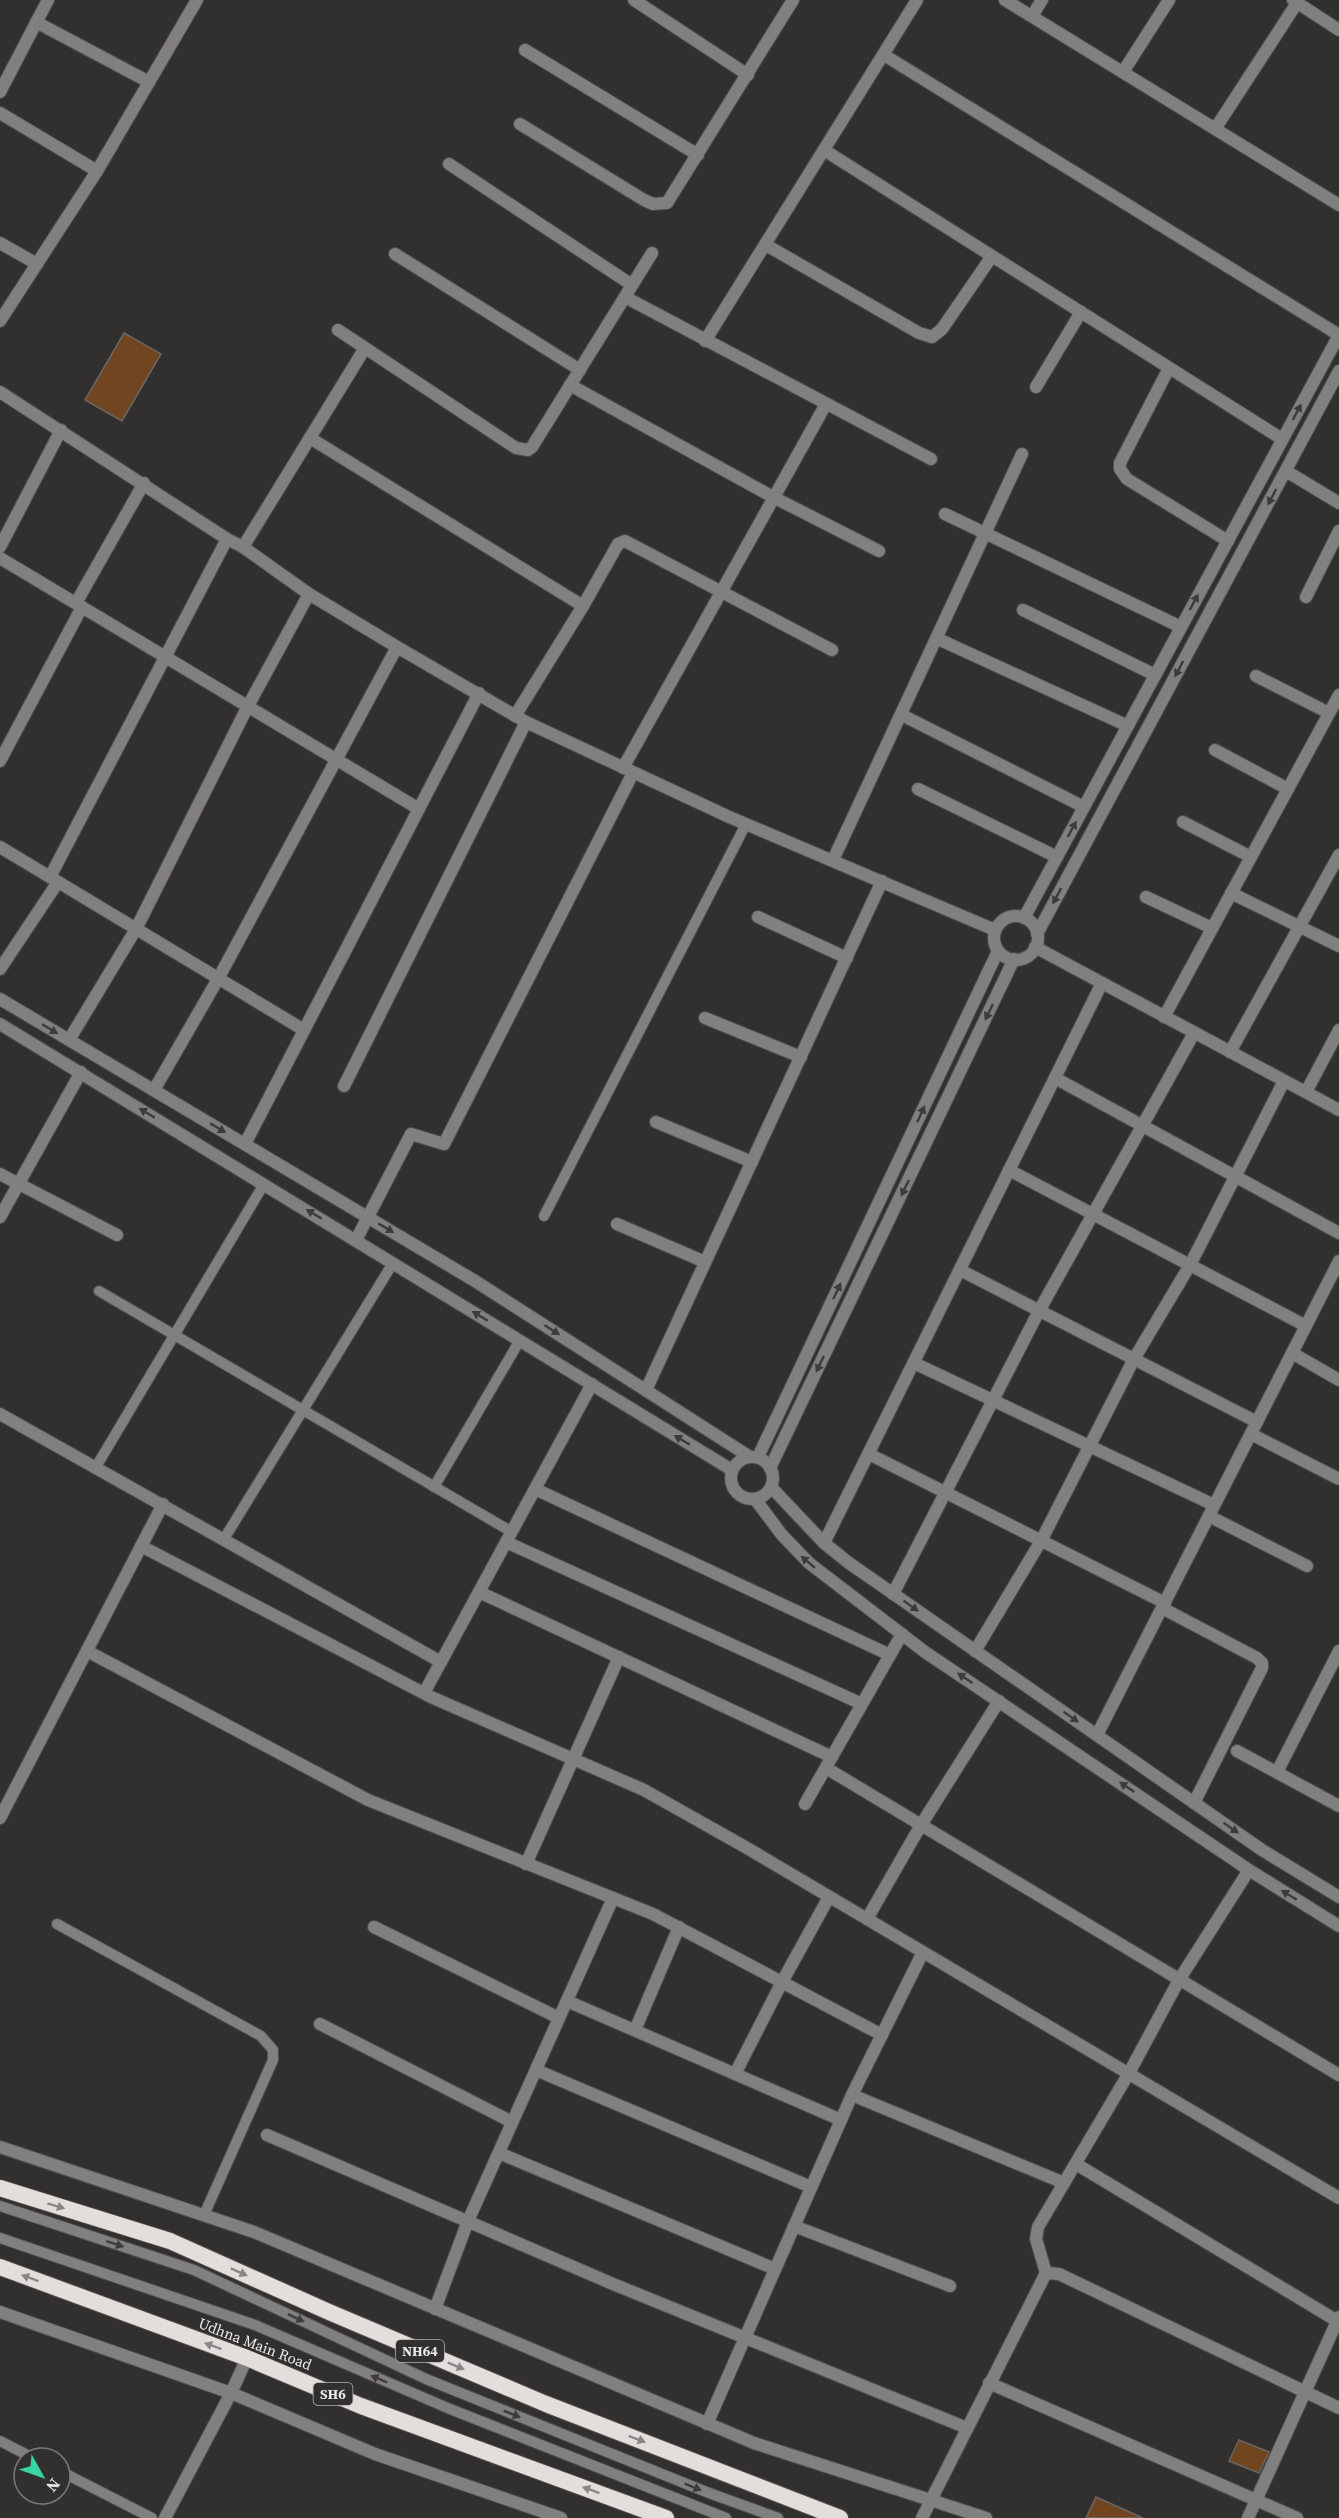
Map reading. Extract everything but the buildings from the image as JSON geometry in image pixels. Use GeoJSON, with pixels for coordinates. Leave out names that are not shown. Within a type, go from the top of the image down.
{"type":"FeatureCollection","features":[{"type":"Feature","properties":{"kind":"highway","name":"NH64"},"geometry":{"type":"LineString","coordinates":[[0,2188],[170,2241],[536,2400],[840,2518]]}},
{"type":"Feature","properties":{"kind":"highway","name":"Udhna Main Road"},"geometry":{"type":"LineString","coordinates":[[0,2267],[247,2358],[362,2406],[666,2518]]}},
{"type":"Feature","properties":{"kind":"street"},"geometry":{"type":"LineString","coordinates":[[0,92],[48,0]]}},
{"type":"Feature","properties":{"kind":"street"},"geometry":{"type":"LineString","coordinates":[[0,321],[97,171],[197,0]]}},
{"type":"Feature","properties":{"kind":"street"},"geometry":{"type":"LineString","coordinates":[[634,0],[748,75]]}},
{"type":"Feature","properties":{"kind":"street"},"geometry":{"type":"LineString","coordinates":[[520,124],[653,204],[667,203],[794,0]]}},
{"type":"Feature","properties":{"kind":"street"},"geometry":{"type":"LineString","coordinates":[[705,341],[917,0]]}},
{"type":"Feature","properties":{"kind":"street"},"geometry":{"type":"LineString","coordinates":[[1005,0],[1339,205]]}},
{"type":"Feature","properties":{"kind":"street"},"geometry":{"type":"LineString","coordinates":[[1032,16],[1042,0]]}},
{"type":"Feature","properties":{"kind":"street"},"geometry":{"type":"LineString","coordinates":[[1123,72],[1169,0]]}},
{"type":"Feature","properties":{"kind":"street"},"geometry":{"type":"LineString","coordinates":[[1215,129],[1295,2],[1339,30]]}},
{"type":"Feature","properties":{"kind":"street"},"geometry":{"type":"LineString","coordinates":[[36,22],[148,82]]}},
{"type":"Feature","properties":{"kind":"street"},"geometry":{"type":"LineString","coordinates":[[525,50],[698,155]]}},
{"type":"Feature","properties":{"kind":"street"},"geometry":{"type":"LineString","coordinates":[[884,54],[1339,335],[1024,918]]}},
{"type":"Feature","properties":{"kind":"street"},"geometry":{"type":"LineString","coordinates":[[0,113],[97,171]]}},
{"type":"Feature","properties":{"kind":"street"},"geometry":{"type":"LineString","coordinates":[[825,150],[1282,439]]}},
{"type":"Feature","properties":{"kind":"street"},"geometry":{"type":"LineString","coordinates":[[449,164],[632,285]]}},
{"type":"Feature","properties":{"kind":"street"},"geometry":{"type":"LineString","coordinates":[[0,243],[37,264]]}},
{"type":"Feature","properties":{"kind":"street"},"geometry":{"type":"LineString","coordinates":[[766,245],[919,333],[932,337],[942,329],[992,256]]}},
{"type":"Feature","properties":{"kind":"street"},"geometry":{"type":"LineString","coordinates":[[338,330],[522,450],[532,447],[652,253]]}},
{"type":"Feature","properties":{"kind":"street"},"geometry":{"type":"LineString","coordinates":[[395,254],[580,370]]}},
{"type":"Feature","properties":{"kind":"street"},"geometry":{"type":"LineString","coordinates":[[625,297],[931,459]]}},
{"type":"Feature","properties":{"kind":"street"},"geometry":{"type":"LineString","coordinates":[[1036,387],[1081,312]]}},
{"type":"Feature","properties":{"kind":"street"},"geometry":{"type":"LineString","coordinates":[[243,547],[365,348]]}},
{"type":"Feature","properties":{"kind":"street"},"geometry":{"type":"LineString","coordinates":[[1169,368],[1120,463],[1120,470],[1127,479],[1228,541]]}},
{"type":"Feature","properties":{"kind":"street"},"geometry":{"type":"LineString","coordinates":[[1037,934],[1035,927],[1024,918],[1010,916],[995,930],[995,945],[1004,956],[1014,959],[1024,957],[1035,947],[1037,934],[1339,371]]}},
{"type":"Feature","properties":{"kind":"street"},"geometry":{"type":"LineString","coordinates":[[570,385],[773,497],[879,551]]}},
{"type":"Feature","properties":{"kind":"street"},"geometry":{"type":"LineString","coordinates":[[0,392],[144,483],[227,539],[243,547],[309,594],[521,719],[746,824],[995,930]]}},
{"type":"Feature","properties":{"kind":"street"},"geometry":{"type":"LineString","coordinates":[[356,1240],[411,1134],[444,1144],[628,770],[722,591],[826,404]]}},
{"type":"Feature","properties":{"kind":"street"},"geometry":{"type":"LineString","coordinates":[[0,548],[61,430]]}},
{"type":"Feature","properties":{"kind":"street"},"geometry":{"type":"LineString","coordinates":[[310,438],[583,606]]}},
{"type":"Feature","properties":{"kind":"street"},"geometry":{"type":"LineString","coordinates":[[833,860],[938,639],[1022,454]]}},
{"type":"Feature","properties":{"kind":"street"},"geometry":{"type":"LineString","coordinates":[[1286,471],[1339,503]]}},
{"type":"Feature","properties":{"kind":"street"},"geometry":{"type":"LineString","coordinates":[[0,761],[144,483]]}},
{"type":"Feature","properties":{"kind":"street"},"geometry":{"type":"LineString","coordinates":[[945,514],[1181,627]]}},
{"type":"Feature","properties":{"kind":"street"},"geometry":{"type":"LineString","coordinates":[[1306,597],[1339,531]]}},
{"type":"Feature","properties":{"kind":"street"},"geometry":{"type":"LineString","coordinates":[[0,969],[54,880],[164,656],[227,539]]}},
{"type":"Feature","properties":{"kind":"street"},"geometry":{"type":"LineString","coordinates":[[344,1086],[521,719],[618,544],[625,541],[832,650]]}},
{"type":"Feature","properties":{"kind":"street"},"geometry":{"type":"LineString","coordinates":[[0,558],[419,809]]}},
{"type":"Feature","properties":{"kind":"street"},"geometry":{"type":"LineString","coordinates":[[69,1040],[136,929],[248,706],[309,594]]}},
{"type":"Feature","properties":{"kind":"street"},"geometry":{"type":"LineString","coordinates":[[1023,610],[1155,675]]}},
{"type":"Feature","properties":{"kind":"street"},"geometry":{"type":"LineString","coordinates":[[938,639],[1128,726]]}},
{"type":"Feature","properties":{"kind":"street"},"geometry":{"type":"LineString","coordinates":[[154,1090],[218,979],[397,647]]}},
{"type":"Feature","properties":{"kind":"street"},"geometry":{"type":"LineString","coordinates":[[1256,676],[1329,713]]}},
{"type":"Feature","properties":{"kind":"street"},"geometry":{"type":"LineString","coordinates":[[245,1144],[478,693]]}},
{"type":"Feature","properties":{"kind":"street"},"geometry":{"type":"LineString","coordinates":[[1164,1017],[1339,695]]}},
{"type":"Feature","properties":{"kind":"street"},"geometry":{"type":"LineString","coordinates":[[902,715],[1084,807]]}},
{"type":"Feature","properties":{"kind":"street"},"geometry":{"type":"LineString","coordinates":[[1215,750],[1288,789]]}},
{"type":"Feature","properties":{"kind":"street"},"geometry":{"type":"LineString","coordinates":[[918,789],[1057,857]]}},
{"type":"Feature","properties":{"kind":"street"},"geometry":{"type":"LineString","coordinates":[[1183,822],[1251,857]]}},
{"type":"Feature","properties":{"kind":"street"},"geometry":{"type":"LineString","coordinates":[[0,847],[304,1030]]}},
{"type":"Feature","properties":{"kind":"street"},"geometry":{"type":"LineString","coordinates":[[1230,1052],[1339,855]]}},
{"type":"Feature","properties":{"kind":"street"},"geometry":{"type":"LineString","coordinates":[[646,1390],[882,880]]}},
{"type":"Feature","properties":{"kind":"street"},"geometry":{"type":"LineString","coordinates":[[1231,893],[1339,946]]}},
{"type":"Feature","properties":{"kind":"street"},"geometry":{"type":"LineString","coordinates":[[1146,897],[1212,928]]}},
{"type":"Feature","properties":{"kind":"street"},"geometry":{"type":"LineString","coordinates":[[758,917],[847,958]]}},
{"type":"Feature","properties":{"kind":"street"},"geometry":{"type":"LineString","coordinates":[[1035,947],[1339,1110]]}},
{"type":"Feature","properties":{"kind":"street"},"geometry":{"type":"LineString","coordinates":[[998,951],[754,1457],[737,1462],[732,1470],[730,1480],[736,1492],[742,1497],[755,1499],[771,1487],[773,1480],[770,1468],[1014,959]]}},
{"type":"Feature","properties":{"kind":"street"},"geometry":{"type":"LineString","coordinates":[[824,1543],[1102,983]]}},
{"type":"Feature","properties":{"kind":"street"},"geometry":{"type":"LineString","coordinates":[[0,999],[475,1281],[770,1468]]}},
{"type":"Feature","properties":{"kind":"street"},"geometry":{"type":"LineString","coordinates":[[705,1018],[801,1057]]}},
{"type":"Feature","properties":{"kind":"street"},"geometry":{"type":"LineString","coordinates":[[0,1024],[732,1470]]}},
{"type":"Feature","properties":{"kind":"street"},"geometry":{"type":"LineString","coordinates":[[1306,1092],[1339,1030]]}},
{"type":"Feature","properties":{"kind":"street"},"geometry":{"type":"LineString","coordinates":[[893,1594],[1039,1311],[1194,1033]]}},
{"type":"Feature","properties":{"kind":"street"},"geometry":{"type":"LineString","coordinates":[[0,1217],[81,1072]]}},
{"type":"Feature","properties":{"kind":"street"},"geometry":{"type":"LineString","coordinates":[[1055,1078],[1339,1233]]}},
{"type":"Feature","properties":{"kind":"street"},"geometry":{"type":"LineString","coordinates":[[975,1651],[1041,1541],[1134,1359],[1190,1265],[1284,1081]]}},
{"type":"Feature","properties":{"kind":"street"},"geometry":{"type":"LineString","coordinates":[[656,1122],[752,1162]]}},
{"type":"Feature","properties":{"kind":"street"},"geometry":{"type":"LineString","coordinates":[[1009,1170],[1306,1326]]}},
{"type":"Feature","properties":{"kind":"street"},"geometry":{"type":"LineString","coordinates":[[0,1174],[117,1235]]}},
{"type":"Feature","properties":{"kind":"street"},"geometry":{"type":"LineString","coordinates":[[617,1224],[705,1262]]}},
{"type":"Feature","properties":{"kind":"street"},"geometry":{"type":"LineString","coordinates":[[1097,1735],[1339,1261]]}},
{"type":"Feature","properties":{"kind":"street"},"geometry":{"type":"LineString","coordinates":[[960,1270],[1134,1359],[1339,1479]]}},
{"type":"Feature","properties":{"kind":"street"},"geometry":{"type":"LineString","coordinates":[[1292,1353],[1339,1380]]}},
{"type":"Feature","properties":{"kind":"street"},"geometry":{"type":"LineString","coordinates":[[914,1363],[1089,1446],[1212,1511],[1307,1566]]}},
{"type":"Feature","properties":{"kind":"street"},"geometry":{"type":"LineString","coordinates":[[424,1693],[592,1384]]}},
{"type":"Feature","properties":{"kind":"street"},"geometry":{"type":"LineString","coordinates":[[0,1414],[441,1662]]}},
{"type":"Feature","properties":{"kind":"street"},"geometry":{"type":"LineString","coordinates":[[869,1454],[1041,1541],[1163,1606],[1257,1658],[1262,1663],[1262,1668],[1194,1803]]}},
{"type":"Feature","properties":{"kind":"street"},"geometry":{"type":"LineString","coordinates":[[771,1487],[839,1556],[1262,1850],[1339,1897]]}},
{"type":"Feature","properties":{"kind":"street"},"geometry":{"type":"LineString","coordinates":[[535,1489],[890,1654]]}},
{"type":"Feature","properties":{"kind":"street"},"geometry":{"type":"LineString","coordinates":[[755,1499],[795,1550],[902,1634],[1249,1870],[1339,1926]]}},
{"type":"Feature","properties":{"kind":"street"},"geometry":{"type":"LineString","coordinates":[[0,1818],[163,1504]]}},
{"type":"Feature","properties":{"kind":"street"},"geometry":{"type":"LineString","coordinates":[[509,1537],[862,1704]]}},
{"type":"Feature","properties":{"kind":"street"},"geometry":{"type":"LineString","coordinates":[[141,1546],[424,1693],[644,1790],[830,1897],[1339,2198]]}},
{"type":"Feature","properties":{"kind":"street"},"geometry":{"type":"LineString","coordinates":[[479,1592],[619,1658],[829,1763],[921,1825],[1339,2075]]}},
{"type":"Feature","properties":{"kind":"street"},"geometry":{"type":"LineString","coordinates":[[805,1804],[902,1634]]}},
{"type":"Feature","properties":{"kind":"street"},"geometry":{"type":"LineString","coordinates":[[87,1651],[368,1800],[613,1898],[679,1927],[882,2035]]}},
{"type":"Feature","properties":{"kind":"street"},"geometry":{"type":"LineString","coordinates":[[1277,1772],[1339,1652]]}},
{"type":"Feature","properties":{"kind":"street"},"geometry":{"type":"LineString","coordinates":[[526,1864],[619,1658]]}},
{"type":"Feature","properties":{"kind":"street"},"geometry":{"type":"LineString","coordinates":[[1327,1675],[1339,1681]]}},
{"type":"Feature","properties":{"kind":"street"},"geometry":{"type":"LineString","coordinates":[[867,1919],[921,1825],[999,1701]]}},
{"type":"Feature","properties":{"kind":"street"},"geometry":{"type":"LineString","coordinates":[[1237,1751],[1339,1806]]}},
{"type":"Feature","properties":{"kind":"street"},"geometry":{"type":"LineString","coordinates":[[922,2518],[1046,2273],[1036,2234],[1129,2073],[1179,1980],[1249,1870]]}},
{"type":"Feature","properties":{"kind":"street"},"geometry":{"type":"LineString","coordinates":[[735,2074],[782,1982],[830,1897]]}},
{"type":"Feature","properties":{"kind":"street"},"geometry":{"type":"LineString","coordinates":[[435,2309],[468,2221],[613,1898]]}},
{"type":"Feature","properties":{"kind":"street"},"geometry":{"type":"LineString","coordinates":[[374,1927],[559,2018]]}},
{"type":"Feature","properties":{"kind":"street"},"geometry":{"type":"LineString","coordinates":[[635,2030],[679,1927]]}},
{"type":"Feature","properties":{"kind":"street"},"geometry":{"type":"LineString","coordinates":[[706,2424],[852,2096],[923,1952]]}},
{"type":"Feature","properties":{"kind":"street"},"geometry":{"type":"LineString","coordinates":[[567,2001],[841,2120]]}},
{"type":"Feature","properties":{"kind":"street"},"geometry":{"type":"LineString","coordinates":[[320,2024],[512,2122]]}},
{"type":"Feature","properties":{"kind":"street"},"geometry":{"type":"LineString","coordinates":[[536,2070],[812,2187]]}},
{"type":"Feature","properties":{"kind":"street"},"geometry":{"type":"LineString","coordinates":[[852,2096],[1064,2183]]}},
{"type":"Feature","properties":{"kind":"street"},"geometry":{"type":"LineString","coordinates":[[267,2135],[613,2284],[967,2428]]}},
{"type":"Feature","properties":{"kind":"street"},"geometry":{"type":"LineString","coordinates":[[0,2146],[254,2232],[754,2443],[986,2518]]}},
{"type":"Feature","properties":{"kind":"street"},"geometry":{"type":"LineString","coordinates":[[499,2153],[775,2269]]}},
{"type":"Feature","properties":{"kind":"street"},"geometry":{"type":"LineString","coordinates":[[1076,2164],[1338,2320],[1248,2518]]}},
{"type":"Feature","properties":{"kind":"street"},"geometry":{"type":"LineString","coordinates":[[794,2226],[950,2286]]}},
{"type":"Feature","properties":{"kind":"street"},"geometry":{"type":"LineString","coordinates":[[1046,2273],[1059,2274],[1339,2408]]}},
{"type":"Feature","properties":{"kind":"street"},"geometry":{"type":"LineString","coordinates":[[0,2312],[231,2393],[375,2454],[560,2518]]}},
{"type":"Feature","properties":{"kind":"street"},"geometry":{"type":"LineString","coordinates":[[165,2518],[247,2358]]}},
{"type":"Feature","properties":{"kind":"street"},"geometry":{"type":"LineString","coordinates":[[989,2383],[1256,2502],[1297,2518]]}},
{"type":"Feature","properties":{"kind":"lane"},"geometry":{"type":"LineString","coordinates":[[544,1216],[746,824]]}},
{"type":"Feature","properties":{"kind":"lane"},"geometry":{"type":"LineString","coordinates":[[96,1467],[264,1184]]}},
{"type":"Feature","properties":{"kind":"lane"},"geometry":{"type":"LineString","coordinates":[[224,1539],[393,1263]]}},
{"type":"Feature","properties":{"kind":"lane"},"geometry":{"type":"LineString","coordinates":[[99,1291],[435,1487],[509,1537]]}},
{"type":"Feature","properties":{"kind":"lane"},"geometry":{"type":"LineString","coordinates":[[435,1487],[520,1340]]}},
{"type":"Feature","properties":{"kind":"lane"},"geometry":{"type":"LineString","coordinates":[[57,1924],[261,2036],[273,2050],[273,2060],[204,2215]]}},
{"type":"Feature","properties":{"kind":"lane"},"geometry":{"type":"LineString","coordinates":[[0,2206],[194,2270],[426,2379],[709,2493],[778,2518]]}},
{"type":"Feature","properties":{"kind":"lane"},"geometry":{"type":"LineString","coordinates":[[0,2238],[255,2325],[450,2409],[726,2518]]}},
{"type":"Feature","properties":{"kind":"lane"},"geometry":{"type":"LineString","coordinates":[[72,2477],[152,2518]]}}]}
